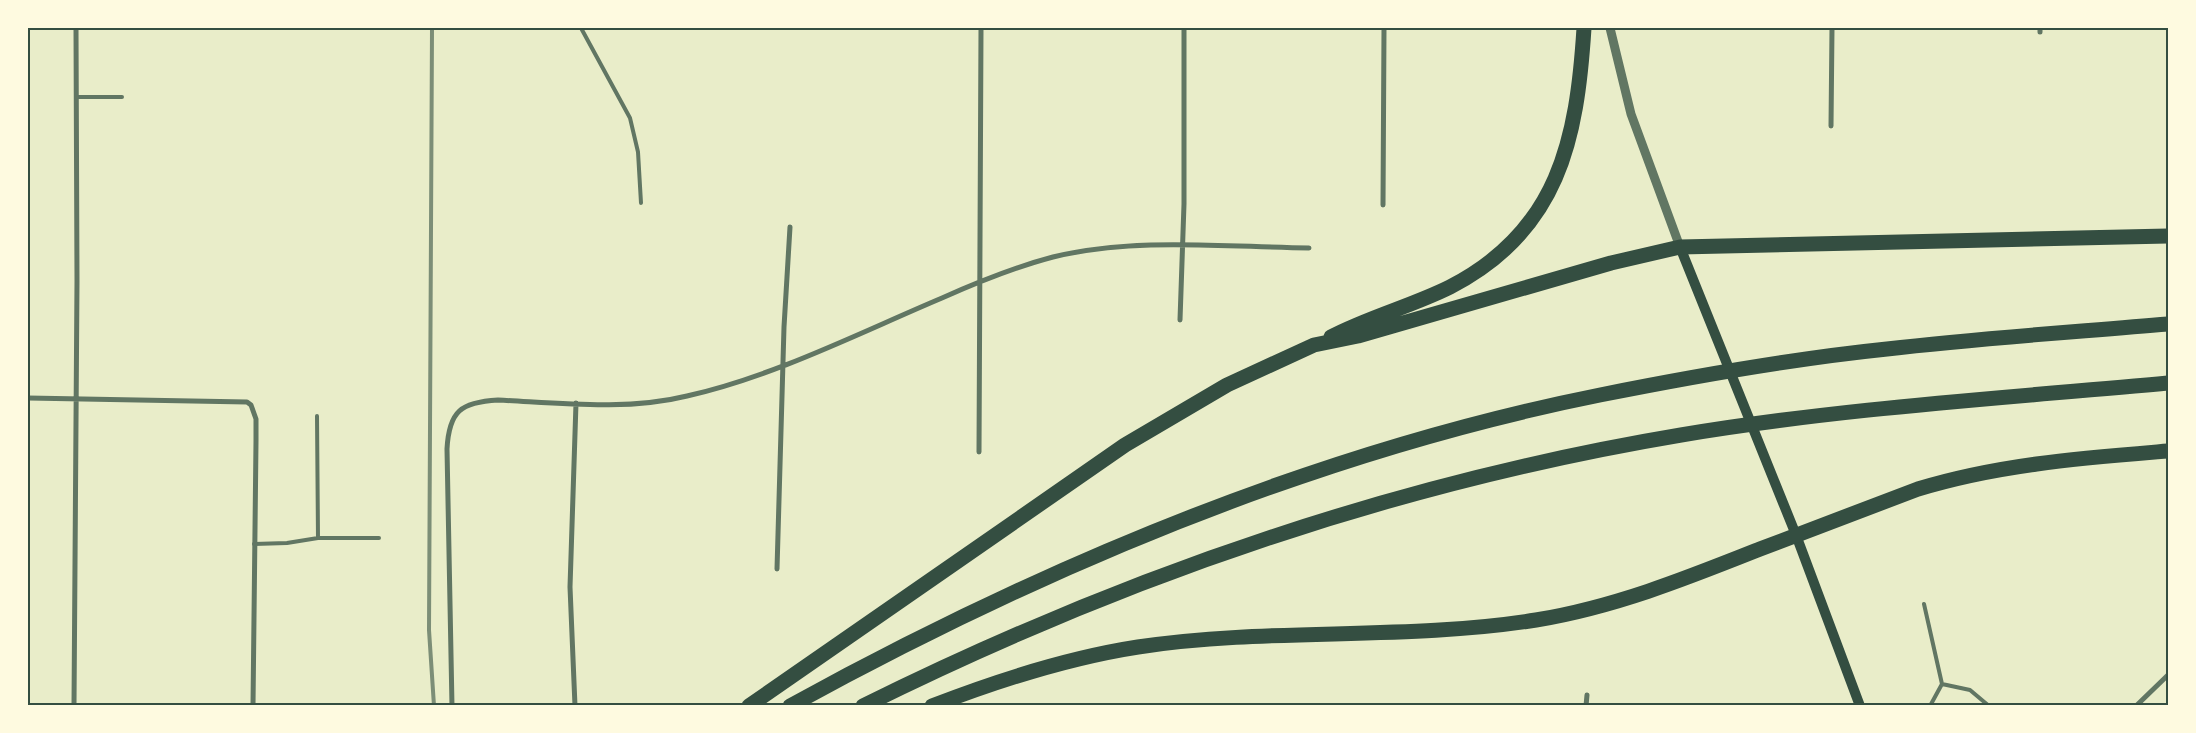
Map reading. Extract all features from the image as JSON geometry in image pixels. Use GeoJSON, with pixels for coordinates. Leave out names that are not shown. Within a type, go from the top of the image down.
{"type":"FeatureCollection","features":[{"type":"Feature","properties":{"kind":"highway"},"geometry":{"type":"LineString","coordinates":[[749,706],[1125,445],[1227,385],[1350,327],[1448,288],[1471,275],[1504,250],[1518,235],[1550,192],[1565,155],[1577,103],[1584,28]]}},
{"type":"Feature","properties":{"kind":"highway"},"geometry":{"type":"LineString","coordinates":[[1314,345],[1358,336],[1611,263],[1680,247],[2168,236]]}},
{"type":"Feature","properties":{"kind":"highway"},"geometry":{"type":"LineString","coordinates":[[790,706],[884,654],[990,602],[1151,531],[1325,469],[1435,436],[1596,396],[1791,361],[1888,348],[2168,324]]}},
{"type":"Feature","properties":{"kind":"highway"},"geometry":{"type":"LineString","coordinates":[[863,706],[954,661],[1084,604],[1260,540],[1362,508],[1473,477],[1682,435],[1814,417],[2168,384]]}},
{"type":"Feature","properties":{"kind":"highway"},"geometry":{"type":"LineString","coordinates":[[932,706],[1012,677],[1070,661],[1138,647],[1244,638],[1491,626],[1566,615],[1636,597],[1918,489],[1987,471],[2069,459],[2168,451]]}},
{"type":"Feature","properties":{"kind":"main road"},"geometry":{"type":"LineString","coordinates":[[1680,247],[1796,535],[1860,706]]}},
{"type":"Feature","properties":{"kind":"street"},"geometry":{"type":"LineString","coordinates":[[74,706],[76,28]]}},
{"type":"Feature","properties":{"kind":"street"},"geometry":{"type":"LineString","coordinates":[[979,452],[981,28]]}},
{"type":"Feature","properties":{"kind":"street"},"geometry":{"type":"LineString","coordinates":[[1180,320],[1184,28]]}},
{"type":"Feature","properties":{"kind":"street"},"geometry":{"type":"LineString","coordinates":[[1383,205],[1384,28]]}},
{"type":"Feature","properties":{"kind":"street"},"geometry":{"type":"LineString","coordinates":[[1610,28],[1631,114],[1680,247]]}},
{"type":"Feature","properties":{"kind":"street"},"geometry":{"type":"LineString","coordinates":[[1832,28],[1832,126]]}},
{"type":"Feature","properties":{"kind":"street"},"geometry":{"type":"LineString","coordinates":[[777,569],[783,364],[790,227]]}},
{"type":"Feature","properties":{"kind":"street"},"geometry":{"type":"LineString","coordinates":[[452,706],[447,449],[450,426],[461,408],[478,401],[626,403],[686,397],[729,385],[783,364],[1019,267],[1075,253],[1133,247],[1309,248]]}},
{"type":"Feature","properties":{"kind":"street"},"geometry":{"type":"LineString","coordinates":[[28,398],[247,402],[251,404],[256,418],[253,706]]}},
{"type":"Feature","properties":{"kind":"street"},"geometry":{"type":"LineString","coordinates":[[575,706],[570,578],[576,403]]}},
{"type":"Feature","properties":{"kind":"street"},"geometry":{"type":"LineString","coordinates":[[2136,706],[2168,676]]}},
{"type":"Feature","properties":{"kind":"street"},"geometry":{"type":"LineString","coordinates":[[1586,695],[1586,706]]}},
{"type":"Feature","properties":{"kind":"lane"},"geometry":{"type":"LineString","coordinates":[[581,28],[630,118],[638,152],[641,203]]}},
{"type":"Feature","properties":{"kind":"lane"},"geometry":{"type":"LineString","coordinates":[[76,98],[122,97]]}},
{"type":"Feature","properties":{"kind":"lane"},"geometry":{"type":"LineString","coordinates":[[317,416],[318,538]]}},
{"type":"Feature","properties":{"kind":"lane"},"geometry":{"type":"LineString","coordinates":[[254,544],[287,544],[318,538],[379,538]]}},
{"type":"Feature","properties":{"kind":"lane"},"geometry":{"type":"LineString","coordinates":[[1924,604],[1942,684],[1930,706]]}},
{"type":"Feature","properties":{"kind":"lane"},"geometry":{"type":"LineString","coordinates":[[1942,684],[1970,690],[1989,706]]}},
{"type":"Feature","properties":{"kind":"railway"},"geometry":{"type":"LineString","coordinates":[[432,28],[429,630],[434,706]]}}]}
